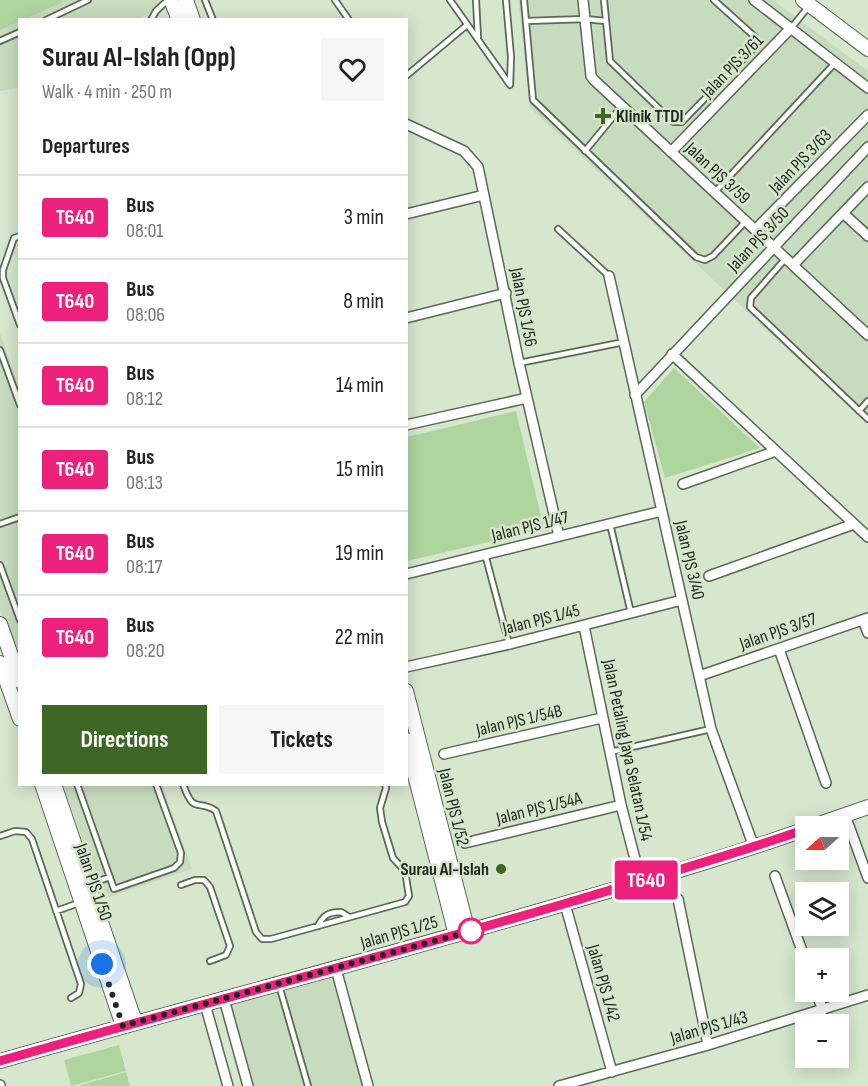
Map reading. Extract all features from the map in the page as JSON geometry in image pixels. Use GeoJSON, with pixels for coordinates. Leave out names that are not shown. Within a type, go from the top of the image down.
{"type":"FeatureCollection","features":[{"type":"Feature","properties":{"kind":"street"},"geometry":{"type":"LineString","coordinates":[[170,0],[178,18]]}},
{"type":"Feature","properties":{"kind":"street"},"geometry":{"type":"LineString","coordinates":[[186,0],[192,18]]}},
{"type":"Feature","properties":{"kind":"street","name":"Jalan PJS 3/59"},"geometry":{"type":"LineString","coordinates":[[583,0],[591,76],[868,335]]}},
{"type":"Feature","properties":{"kind":"street"},"geometry":{"type":"LineString","coordinates":[[754,0],[868,88]]}},
{"type":"Feature","properties":{"kind":"street"},"geometry":{"type":"LineString","coordinates":[[806,3],[868,49]]}},
{"type":"Feature","properties":{"kind":"street","name":"Jalan PJS 3/61"},"geometry":{"type":"LineString","coordinates":[[671,152],[790,28]]}},
{"type":"Feature","properties":{"kind":"street","name":"Jalan PJS 3/63"},"geometry":{"type":"LineString","coordinates":[[755,230],[868,115]]}},
{"type":"Feature","properties":{"kind":"street","name":"Jalan PJS 1/56"},"geometry":{"type":"LineString","coordinates":[[408,125],[466,152],[478,166],[519,363],[559,536]]}},
{"type":"Feature","properties":{"kind":"street","name":"Jalan PJS 3/50"},"geometry":{"type":"LineString","coordinates":[[635,395],[868,147]]}},
{"type":"Feature","properties":{"kind":"street"},"geometry":{"type":"LineString","coordinates":[[790,262],[868,187]]}},
{"type":"Feature","properties":{"kind":"street"},"geometry":{"type":"LineString","coordinates":[[408,214],[484,195]]}},
{"type":"Feature","properties":{"kind":"street"},"geometry":{"type":"LineString","coordinates":[[843,213],[868,236]]}},
{"type":"Feature","properties":{"kind":"street","name":"Jalan PJS 3/40"},"geometry":{"type":"LineString","coordinates":[[609,276],[711,729],[754,848]]}},
{"type":"Feature","properties":{"kind":"street"},"geometry":{"type":"LineString","coordinates":[[408,318],[506,293]]}},
{"type":"Feature","properties":{"kind":"street"},"geometry":{"type":"LineString","coordinates":[[672,354],[868,537]]}},
{"type":"Feature","properties":{"kind":"street"},"geometry":{"type":"LineString","coordinates":[[408,424],[527,398]]}},
{"type":"Feature","properties":{"kind":"street"},"geometry":{"type":"LineString","coordinates":[[683,484],[776,451]]}},
{"type":"Feature","properties":{"kind":"street","name":"Jalan PJS 1/47"},"geometry":{"type":"LineString","coordinates":[[408,573],[662,512]]}},
{"type":"Feature","properties":{"kind":"street"},"geometry":{"type":"LineString","coordinates":[[709,576],[854,524]]}},
{"type":"Feature","properties":{"kind":"street","name":"Jalan PJS 1/45"},"geometry":{"type":"LineString","coordinates":[[408,667],[510,644],[682,600]]}},
{"type":"Feature","properties":{"kind":"street"},"geometry":{"type":"LineString","coordinates":[[866,619],[868,633]]}},
{"type":"Feature","properties":{"kind":"street","name":"Jalan PJS 3/57"},"geometry":{"type":"LineString","coordinates":[[699,676],[866,619]]}},
{"type":"Feature","properties":{"kind":"street"},"geometry":{"type":"LineString","coordinates":[[0,624],[18,675]]}},
{"type":"Feature","properties":{"kind":"street","name":"Jalan Petaling Jaya Selatan 1/54"},"geometry":{"type":"LineString","coordinates":[[584,626],[621,805],[641,882]]}},
{"type":"Feature","properties":{"kind":"street"},"geometry":{"type":"LineString","coordinates":[[779,649],[826,783]]}},
{"type":"Feature","properties":{"kind":"street"},"geometry":{"type":"LineString","coordinates":[[0,663],[18,713]]}},
{"type":"Feature","properties":{"kind":"street","name":"Jalan PJS 1/52"},"geometry":{"type":"LineString","coordinates":[[408,700],[462,933]]}},
{"type":"Feature","properties":{"kind":"street","name":"Jalan PJS 1/54B"},"geometry":{"type":"LineString","coordinates":[[444,754],[602,718]]}},
{"type":"Feature","properties":{"kind":"street","name":"Jalan PJS 1/52"},"geometry":{"type":"LineString","coordinates":[[408,747],[462,933]]}},
{"type":"Feature","properties":{"kind":"street","name":"Jalan PJS 1/50"},"geometry":{"type":"LineString","coordinates":[[43,786],[88,894]]}},
{"type":"Feature","properties":{"kind":"street","name":"Jalan PJS 1/50"},"geometry":{"type":"LineString","coordinates":[[55,786],[129,1024]]}},
{"type":"Feature","properties":{"kind":"street","name":"Jalan PJS 1/54A"},"geometry":{"type":"LineString","coordinates":[[465,843],[621,805]]}},
{"type":"Feature","properties":{"kind":"street"},"geometry":{"type":"LineString","coordinates":[[842,816],[868,809]]}},
{"type":"Feature","properties":{"kind":"street"},"geometry":{"type":"LineString","coordinates":[[845,815],[868,878]]}},
{"type":"Feature","properties":{"kind":"street","name":"Jalan PJS 1/25"},"geometry":{"type":"LineString","coordinates":[[0,1061],[641,882],[754,848],[795,833]]}},
{"type":"Feature","properties":{"kind":"street"},"geometry":{"type":"LineString","coordinates":[[775,876],[801,948]]}},
{"type":"Feature","properties":{"kind":"street"},"geometry":{"type":"LineString","coordinates":[[678,899],[708,1045]]}},
{"type":"Feature","properties":{"kind":"street","name":"Jalan PJS 1/42"},"geometry":{"type":"LineString","coordinates":[[565,903],[612,1072]]}},
{"type":"Feature","properties":{"kind":"street"},"geometry":{"type":"LineString","coordinates":[[336,969],[368,1086]]}},
{"type":"Feature","properties":{"kind":"street","name":"Jalan PJS 1/43"},"geometry":{"type":"LineString","coordinates":[[559,1086],[708,1045],[868,995]]}},
{"type":"Feature","properties":{"kind":"street"},"geometry":{"type":"LineString","coordinates":[[224,999],[248,1086]]}},
{"type":"Feature","properties":{"kind":"street"},"geometry":{"type":"LineString","coordinates":[[819,1002],[822,1010]]}},
{"type":"Feature","properties":{"kind":"street"},"geometry":{"type":"LineString","coordinates":[[205,1004],[228,1086]]}},
{"type":"Feature","properties":{"kind":"lane"},"geometry":{"type":"LineString","coordinates":[[50,18],[88,0]]}},
{"type":"Feature","properties":{"kind":"lane"},"geometry":{"type":"LineString","coordinates":[[152,18],[156,11],[170,0]]}},
{"type":"Feature","properties":{"kind":"lane"},"geometry":{"type":"LineString","coordinates":[[205,0],[212,18]]}},
{"type":"Feature","properties":{"kind":"lane"},"geometry":{"type":"LineString","coordinates":[[335,0],[348,18]]}},
{"type":"Feature","properties":{"kind":"lane"},"geometry":{"type":"LineString","coordinates":[[450,0],[510,84],[511,57],[506,0]]}},
{"type":"Feature","properties":{"kind":"lane"},"geometry":{"type":"LineString","coordinates":[[476,0],[478,40]]}},
{"type":"Feature","properties":{"kind":"lane"},"geometry":{"type":"LineString","coordinates":[[524,0],[533,99],[585,151],[696,257],[705,260],[713,256],[746,221]]}},
{"type":"Feature","properties":{"kind":"lane"},"geometry":{"type":"LineString","coordinates":[[604,0],[610,61],[674,122],[682,122],[756,46],[755,37],[714,0]]}},
{"type":"Feature","properties":{"kind":"lane"},"geometry":{"type":"LineString","coordinates":[[790,28],[806,3]]}},
{"type":"Feature","properties":{"kind":"lane"},"geometry":{"type":"LineString","coordinates":[[526,21],[585,19],[605,21]]}},
{"type":"Feature","properties":{"kind":"lane"},"geometry":{"type":"LineString","coordinates":[[408,74],[467,25]]}},
{"type":"Feature","properties":{"kind":"lane"},"geometry":{"type":"LineString","coordinates":[[0,41],[18,33]]}},
{"type":"Feature","properties":{"kind":"lane"},"geometry":{"type":"LineString","coordinates":[[715,192],[835,63]]}},
{"type":"Feature","properties":{"kind":"lane"},"geometry":{"type":"LineString","coordinates":[[728,77],[736,84]]}},
{"type":"Feature","properties":{"kind":"lane"},"geometry":{"type":"LineString","coordinates":[[585,151],[622,106]]}},
{"type":"Feature","properties":{"kind":"lane"},"geometry":{"type":"LineString","coordinates":[[558,229],[609,276]]}},
{"type":"Feature","properties":{"kind":"lane"},"geometry":{"type":"LineString","coordinates":[[18,237],[14,238],[3,270],[3,278],[18,319]]}},
{"type":"Feature","properties":{"kind":"lane"},"geometry":{"type":"LineString","coordinates":[[790,262],[751,298],[750,307],[868,419]]}},
{"type":"Feature","properties":{"kind":"lane"},"geometry":{"type":"LineString","coordinates":[[519,363],[624,342]]}},
{"type":"Feature","properties":{"kind":"lane"},"geometry":{"type":"LineString","coordinates":[[0,350],[18,400]]}},
{"type":"Feature","properties":{"kind":"lane"},"geometry":{"type":"LineString","coordinates":[[859,411],[868,401]]}},
{"type":"Feature","properties":{"kind":"lane"},"geometry":{"type":"LineString","coordinates":[[0,524],[18,518]]}},
{"type":"Feature","properties":{"kind":"lane"},"geometry":{"type":"LineString","coordinates":[[609,524],[631,613]]}},
{"type":"Feature","properties":{"kind":"lane"},"geometry":{"type":"LineString","coordinates":[[485,554],[510,644]]}},
{"type":"Feature","properties":{"kind":"lane"},"geometry":{"type":"LineString","coordinates":[[0,565],[18,614]]}},
{"type":"Feature","properties":{"kind":"lane"},"geometry":{"type":"LineString","coordinates":[[610,752],[711,729]]}},
{"type":"Feature","properties":{"kind":"lane"},"geometry":{"type":"LineString","coordinates":[[78,786],[114,889],[174,868],[180,862],[181,853],[157,786]]}},
{"type":"Feature","properties":{"kind":"lane"},"geometry":{"type":"LineString","coordinates":[[184,786],[188,798],[195,805],[210,807],[216,811],[256,932],[262,939],[271,939],[405,902],[410,896],[405,871],[393,858],[382,822],[380,808],[386,786]]}},
{"type":"Feature","properties":{"kind":"lane"},"geometry":{"type":"LineString","coordinates":[[0,836],[15,831],[26,832],[32,839],[81,984],[80,993],[71,998]]}},
{"type":"Feature","properties":{"kind":"lane"},"geometry":{"type":"LineString","coordinates":[[56,911],[88,894],[110,877]]}},
{"type":"Feature","properties":{"kind":"lane"},"geometry":{"type":"LineString","coordinates":[[181,885],[195,880],[204,880],[210,887],[230,946],[226,955],[210,961]]}},
{"type":"Feature","properties":{"kind":"lane"},"geometry":{"type":"LineString","coordinates":[[318,926],[324,916],[329,914],[341,912],[349,917]]}},
{"type":"Feature","properties":{"kind":"lane"},"geometry":{"type":"LineString","coordinates":[[279,984],[308,1086]]}},
{"type":"Feature","properties":{"kind":"shaded area"},"geometry":{"type":"Polygon","coordinates":[[[0,0],[159,0],[162,5],[141,18],[18,18],[18,88],[0,91],[0,0]]]}},
{"type":"Feature","properties":{"kind":"shaded area"},"geometry":{"type":"Polygon","coordinates":[[[518,0],[773,0],[868,71],[868,425],[530,108],[518,0]]]}},
{"type":"Feature","properties":{"kind":"shaded area"},"geometry":{"type":"Polygon","coordinates":[[[0,333],[18,384],[18,661],[0,610],[0,333]]]}},
{"type":"Feature","properties":{"kind":"shaded area"},"geometry":{"type":"Polygon","coordinates":[[[63,786],[162,786],[192,869],[104,899],[63,786]]]}},
{"type":"Feature","properties":{"kind":"shaded area"},"geometry":{"type":"Polygon","coordinates":[[[332,977],[362,1086],[253,1086],[229,1004],[332,977]]]}},
{"type":"Feature","properties":{"kind":"green space"},"geometry":{"type":"Polygon","coordinates":[[[0,0],[63,0],[27,18],[18,18],[18,22],[0,30],[0,0]]]}},
{"type":"Feature","properties":{"kind":"green space"},"geometry":{"type":"Polygon","coordinates":[[[674,368],[760,448],[665,478],[644,402],[674,368]]]}},
{"type":"Feature","properties":{"kind":"green space"},"geometry":{"type":"Polygon","coordinates":[[[516,411],[544,529],[408,561],[408,437],[516,411]]]}},
{"type":"Feature","properties":{"kind":"green space"},"geometry":{"type":"Polygon","coordinates":[[[119,1045],[126,1071],[71,1086],[64,1060],[119,1045]]]}},
{"type":"Feature","properties":{"kind":"green space"},"geometry":{"type":"Polygon","coordinates":[[[126,1072],[130,1086],[78,1086],[126,1072]]]}},
{"type":"Feature","properties":{"kind":"bus line","name":"T640"},"geometry":{"type":"LineString","coordinates":[[0,1061],[516,919],[754,848],[795,833]]}},
{"type":"Feature","properties":{"kind":"place","name":"Klinik TTDI"},"geometry":{"type":"Point","coordinates":[603,116]}},
{"type":"Feature","properties":{"kind":"place","name":"Surau Al-Islah"},"geometry":{"type":"Point","coordinates":[501,869]}},
{"type":"Feature","properties":{"kind":"route"},"geometry":{"type":"LineString","coordinates":[[102,964],[123,1026],[471,931]]}}]}
